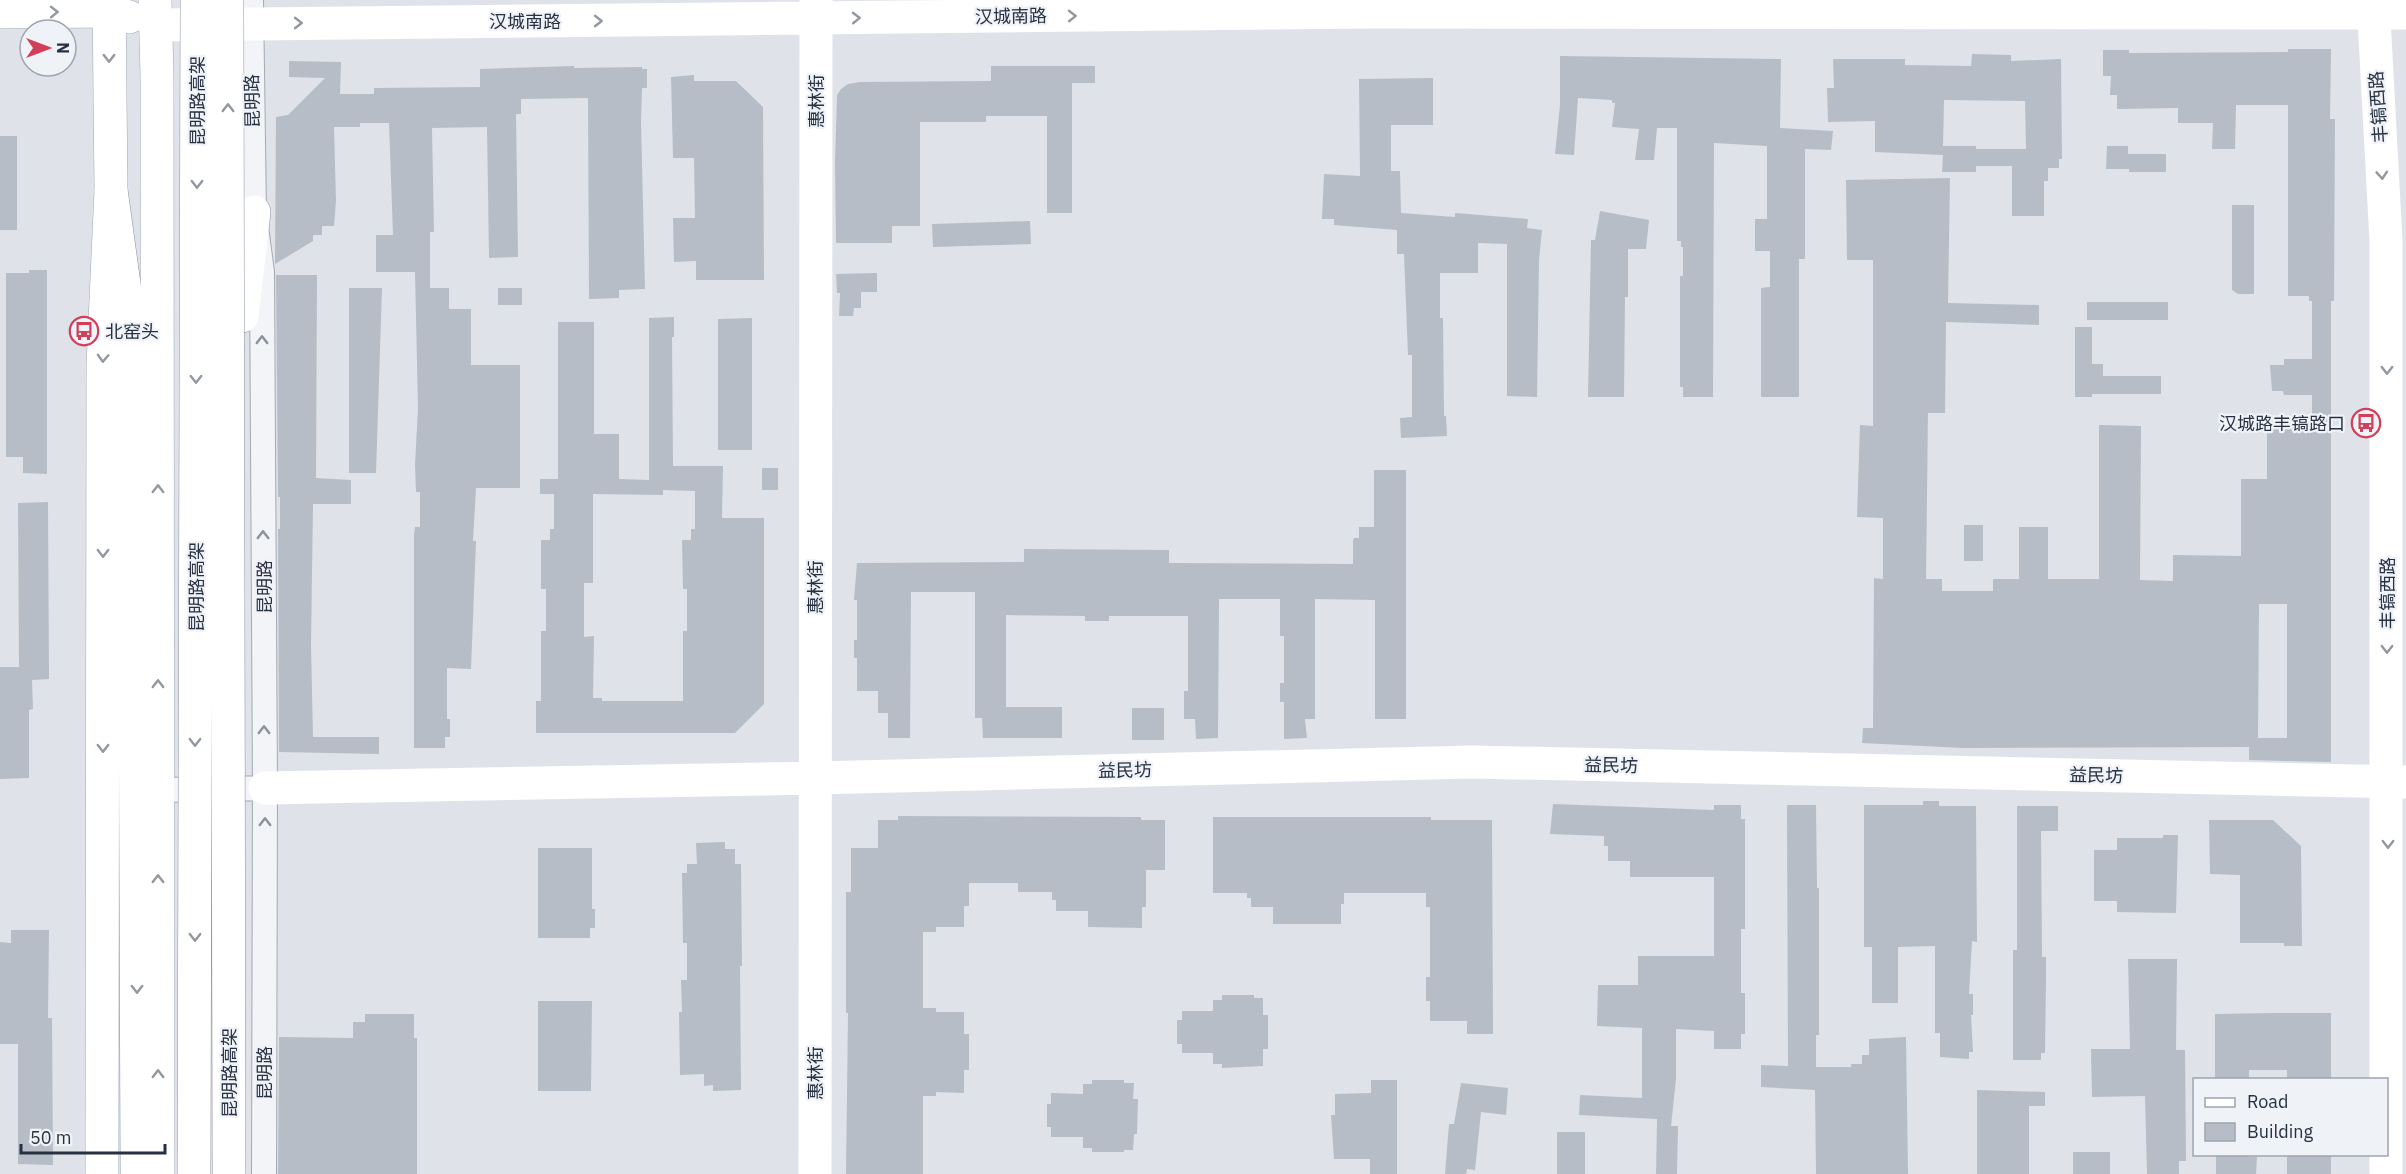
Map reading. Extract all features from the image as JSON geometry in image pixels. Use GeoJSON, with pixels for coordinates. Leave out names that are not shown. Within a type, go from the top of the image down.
{"type":"FeatureCollection","features":[{"type":"Feature","properties":{"kind":"main road","name":"昆明路高架"},"geometry":{"type":"LineString","coordinates":[[194,1174],[197,0]]}},
{"type":"Feature","properties":{"kind":"main road","name":"昆明路高架"},"geometry":{"type":"LineString","coordinates":[[227,0],[229,1174]]}},
{"type":"Feature","properties":{"kind":"main road","name":"汉城南路"},"geometry":{"type":"LineString","coordinates":[[0,12],[109,6],[155,12],[816,10],[1370,12],[2373,6],[2406,13]]}},
{"type":"Feature","properties":{"kind":"main road"},"geometry":{"type":"LineString","coordinates":[[102,1174],[103,366],[111,190],[109,6]]}},
{"type":"Feature","properties":{"kind":"main road","name":"丰镐西路"},"geometry":{"type":"LineString","coordinates":[[2373,6],[2386,241],[2397,781],[2388,1103]]}},
{"type":"Feature","properties":{"kind":"main road","name":"惠林街"},"geometry":{"type":"LineString","coordinates":[[815,1174],[816,10]]}},
{"type":"Feature","properties":{"kind":"main road"},"geometry":{"type":"LineString","coordinates":[[155,12],[159,790],[158,1174]]}},
{"type":"Feature","properties":{"kind":"main road"},"geometry":{"type":"LineString","coordinates":[[111,190],[134,357],[137,1174]]}},
{"type":"Feature","properties":{"kind":"main road"},"geometry":{"type":"LineString","coordinates":[[251,1174],[248,772],[242,590],[242,316],[254,212]]}},
{"type":"Feature","properties":{"kind":"main road","name":"益民坊"},"geometry":{"type":"LineString","coordinates":[[265,788],[815,778],[1472,762],[2397,781]]}},
{"type":"Feature","properties":{"kind":"main road","name":"丰镐西路"},"geometry":{"type":"LineString","coordinates":[[2386,1174],[2387,1156]]}},
{"type":"Feature","properties":{"kind":"street","name":"昆明路"},"geometry":{"type":"LineString","coordinates":[[251,12],[254,212],[262,272],[265,788],[264,1174]]}},
{"type":"Feature","properties":{"kind":"street"},"geometry":{"type":"LineString","coordinates":[[159,790],[265,788]]}},
{"type":"Feature","properties":{"kind":"building"},"geometry":{"type":"Polygon","coordinates":[[[2288,49],[2331,49],[2330,119],[2335,119],[2334,301],[2331,301],[2331,762],[2249,760],[2249,747],[1963,748],[1862,743],[1863,728],[1873,728],[1874,578],[1883,579],[1883,518],[1857,517],[1860,425],[1873,426],[1873,260],[1847,260],[1846,180],[1950,178],[1948,303],[2039,305],[2039,325],[1946,322],[1945,413],[1928,413],[1926,579],[1942,579],[1942,591],[1993,591],[1993,579],[2019,579],[2019,527],[2048,527],[2048,579],[2099,579],[2099,425],[2141,426],[2140,580],[2173,581],[2173,555],[2241,556],[2241,479],[2267,479],[2267,427],[2312,427],[2312,395],[2284,395],[2283,391],[2272,391],[2270,365],[2284,365],[2284,359],[2312,359],[2312,301],[2309,301],[2309,296],[2288,296],[2288,105],[2236,105],[2235,149],[2212,149],[2213,123],[2178,123],[2178,108],[2117,109],[2117,95],[2110,95],[2111,76],[2103,76],[2103,50],[2129,50],[2129,53],[2288,52],[2288,49]],[[2259,604],[2258,738],[2287,738],[2287,604],[2259,604]]]}},
{"type":"Feature","properties":{"kind":"building"},"geometry":{"type":"Polygon","coordinates":[[[1972,54],[2011,55],[2011,61],[2061,59],[2062,159],[2059,159],[2059,168],[2048,168],[2048,181],[2044,181],[2044,216],[2012,216],[2012,166],[1976,166],[1976,172],[1942,172],[1943,155],[1875,152],[1875,121],[1828,122],[1827,88],[1834,88],[1833,59],[1905,59],[1905,65],[1971,66],[1972,54]],[[1944,100],[1943,146],[1976,146],[1976,149],[2026,149],[2025,101],[1944,100]]]}},
{"type":"Feature","properties":{"kind":"building"},"geometry":{"type":"Polygon","coordinates":[[[1560,56],[1781,59],[1780,128],[1833,131],[1831,150],[1805,149],[1805,259],[1799,259],[1799,397],[1761,397],[1761,288],[1770,287],[1770,251],[1755,251],[1755,219],[1767,219],[1767,146],[1714,143],[1713,397],[1683,397],[1683,387],[1680,387],[1680,276],[1683,276],[1683,247],[1681,247],[1681,241],[1677,241],[1677,128],[1657,128],[1654,160],[1635,160],[1639,129],[1612,127],[1615,103],[1612,103],[1612,100],[1578,98],[1574,155],[1555,154],[1560,105],[1560,56]]]}},
{"type":"Feature","properties":{"kind":"building"},"geometry":{"type":"Polygon","coordinates":[[[289,61],[341,62],[340,94],[374,94],[374,88],[480,87],[480,69],[574,66],[574,68],[642,67],[642,69],[647,69],[647,88],[642,88],[641,122],[645,289],[619,290],[619,298],[589,299],[588,98],[521,99],[521,114],[516,114],[518,257],[489,258],[487,127],[432,128],[434,232],[430,232],[430,288],[449,288],[449,309],[471,309],[471,365],[520,365],[520,488],[476,488],[471,669],[447,668],[447,719],[450,719],[450,737],[445,737],[445,748],[414,748],[414,535],[415,527],[420,527],[420,492],[416,492],[415,465],[418,408],[415,272],[376,272],[376,235],[393,235],[389,123],[360,123],[360,127],[334,127],[336,201],[334,226],[322,226],[322,235],[313,235],[313,241],[275,264],[276,117],[288,115],[325,78],[289,77],[289,61]]]}},
{"type":"Feature","properties":{"kind":"building"},"geometry":{"type":"Polygon","coordinates":[[[991,66],[1095,66],[1095,83],[1072,83],[1072,213],[1047,213],[1047,116],[986,116],[986,122],[920,122],[920,226],[892,226],[892,243],[836,243],[837,95],[841,89],[848,84],[860,82],[991,81],[991,66]]]}},
{"type":"Feature","properties":{"kind":"building"},"geometry":{"type":"Polygon","coordinates":[[[694,75],[694,81],[736,81],[763,107],[764,280],[696,280],[696,261],[674,262],[673,218],[695,218],[694,158],[673,158],[671,77],[694,75]]]}},
{"type":"Feature","properties":{"kind":"building"},"geometry":{"type":"Polygon","coordinates":[[[1433,78],[1433,125],[1391,125],[1391,171],[1400,171],[1401,213],[1455,217],[1455,213],[1528,219],[1527,228],[1542,230],[1539,260],[1537,397],[1507,396],[1507,244],[1478,243],[1478,273],[1440,273],[1444,416],[1446,416],[1447,436],[1401,438],[1400,418],[1412,417],[1412,355],[1408,355],[1404,254],[1397,254],[1397,230],[1334,225],[1334,219],[1322,219],[1324,174],[1360,176],[1359,79],[1433,78]]]}},
{"type":"Feature","properties":{"kind":"building"},"geometry":{"type":"Polygon","coordinates":[[[0,136],[17,136],[17,230],[0,230],[0,136]]]}},
{"type":"Feature","properties":{"kind":"building"},"geometry":{"type":"Polygon","coordinates":[[[2107,146],[2128,146],[2128,154],[2166,154],[2166,172],[2129,172],[2129,169],[2106,169],[2107,146]]]}},
{"type":"Feature","properties":{"kind":"building"},"geometry":{"type":"Polygon","coordinates":[[[2232,205],[2254,205],[2254,294],[2238,294],[2232,290],[2232,205]]]}},
{"type":"Feature","properties":{"kind":"building"},"geometry":{"type":"Polygon","coordinates":[[[1600,211],[1649,220],[1646,249],[1628,249],[1624,397],[1588,397],[1591,240],[1595,240],[1600,211]]]}},
{"type":"Feature","properties":{"kind":"building"},"geometry":{"type":"Polygon","coordinates":[[[1030,221],[1031,244],[933,247],[932,224],[1030,221]]]}},
{"type":"Feature","properties":{"kind":"building"},"geometry":{"type":"Polygon","coordinates":[[[29,270],[47,270],[47,474],[23,473],[23,457],[6,457],[6,273],[29,273],[29,270]]]}},
{"type":"Feature","properties":{"kind":"building"},"geometry":{"type":"Polygon","coordinates":[[[877,273],[877,292],[861,292],[861,308],[854,308],[853,316],[839,316],[840,293],[837,293],[836,274],[877,273]]]}},
{"type":"Feature","properties":{"kind":"building"},"geometry":{"type":"Polygon","coordinates":[[[276,275],[317,275],[316,478],[351,480],[351,504],[313,504],[311,646],[313,737],[379,737],[379,754],[279,752],[278,529],[280,529],[280,497],[278,497],[276,275]]]}},
{"type":"Feature","properties":{"kind":"building"},"geometry":{"type":"Polygon","coordinates":[[[349,288],[382,288],[376,473],[349,473],[349,288]]]}},
{"type":"Feature","properties":{"kind":"building"},"geometry":{"type":"Polygon","coordinates":[[[498,288],[522,288],[522,305],[498,305],[498,288]]]}},
{"type":"Feature","properties":{"kind":"building"},"geometry":{"type":"Polygon","coordinates":[[[2087,302],[2168,302],[2168,320],[2087,320],[2087,302]]]}},
{"type":"Feature","properties":{"kind":"building"},"geometry":{"type":"Polygon","coordinates":[[[674,317],[674,337],[672,337],[673,466],[723,466],[722,518],[764,518],[764,704],[735,733],[536,733],[536,701],[541,701],[541,631],[546,631],[546,589],[541,589],[541,540],[550,540],[550,529],[554,529],[554,494],[540,494],[540,479],[558,479],[558,322],[594,322],[594,434],[619,434],[619,479],[649,480],[649,318],[674,317]],[[663,490],[663,495],[593,494],[593,583],[584,583],[584,637],[594,636],[593,698],[602,698],[602,701],[683,701],[683,631],[687,631],[687,589],[683,589],[682,540],[691,540],[691,529],[695,529],[695,491],[663,490]]]}},
{"type":"Feature","properties":{"kind":"building"},"geometry":{"type":"Polygon","coordinates":[[[752,318],[752,450],[718,450],[718,319],[752,318]]]}},
{"type":"Feature","properties":{"kind":"building"},"geometry":{"type":"Polygon","coordinates":[[[2075,327],[2092,327],[2092,364],[2103,364],[2103,376],[2161,376],[2161,394],[2092,394],[2092,397],[2075,397],[2075,327]]]}},
{"type":"Feature","properties":{"kind":"building"},"geometry":{"type":"Polygon","coordinates":[[[762,468],[778,468],[778,490],[762,490],[762,468]]]}},
{"type":"Feature","properties":{"kind":"building"},"geometry":{"type":"Polygon","coordinates":[[[1374,470],[1406,470],[1406,719],[1375,719],[1375,600],[1315,599],[1315,719],[1305,719],[1307,738],[1284,739],[1284,702],[1280,702],[1280,683],[1284,683],[1284,636],[1280,636],[1280,599],[1219,599],[1218,738],[1196,739],[1195,719],[1184,719],[1184,691],[1188,691],[1188,616],[1109,616],[1109,621],[1085,621],[1085,616],[1006,615],[1006,707],[1062,707],[1062,738],[983,738],[982,718],[975,718],[975,592],[911,592],[910,738],[888,738],[888,713],[878,713],[878,691],[857,691],[857,658],[854,658],[854,640],[857,640],[857,600],[854,600],[857,563],[1024,562],[1024,549],[1169,550],[1169,563],[1353,564],[1353,541],[1354,538],[1359,538],[1359,527],[1374,527],[1374,470]]]}},
{"type":"Feature","properties":{"kind":"building"},"geometry":{"type":"Polygon","coordinates":[[[48,502],[49,679],[32,680],[33,709],[29,710],[29,778],[0,779],[0,667],[19,667],[18,503],[48,502]]]}},
{"type":"Feature","properties":{"kind":"building"},"geometry":{"type":"Polygon","coordinates":[[[1964,525],[1983,525],[1983,561],[1964,561],[1964,525]]]}},
{"type":"Feature","properties":{"kind":"building"},"geometry":{"type":"Polygon","coordinates":[[[1132,708],[1164,708],[1164,740],[1132,740],[1132,708]]]}},
{"type":"Feature","properties":{"kind":"building"},"geometry":{"type":"Polygon","coordinates":[[[1923,801],[1939,801],[1939,806],[1976,806],[1977,942],[1972,941],[1969,994],[1973,994],[1973,1015],[1971,1015],[1973,1052],[1969,1052],[1969,1059],[1940,1057],[1940,1033],[1935,1033],[1935,946],[1898,947],[1898,1003],[1872,1003],[1872,947],[1864,947],[1864,805],[1923,805],[1923,801]]]}},
{"type":"Feature","properties":{"kind":"building"},"geometry":{"type":"Polygon","coordinates":[[[1553,804],[1714,810],[1714,805],[1741,805],[1741,819],[1745,819],[1745,929],[1741,929],[1741,993],[1745,993],[1745,1034],[1741,1034],[1741,1049],[1714,1049],[1714,1031],[1676,1029],[1676,1079],[1671,1126],[1678,1126],[1677,1174],[1656,1174],[1657,1119],[1579,1115],[1580,1095],[1642,1098],[1642,1028],[1597,1026],[1598,985],[1638,985],[1638,956],[1714,956],[1714,877],[1630,877],[1630,861],[1608,861],[1608,846],[1604,846],[1604,836],[1550,834],[1553,804]]]}},
{"type":"Feature","properties":{"kind":"building"},"geometry":{"type":"Polygon","coordinates":[[[1787,805],[1816,805],[1817,888],[1819,888],[1819,1035],[1816,1035],[1816,1067],[1851,1067],[1851,1064],[1862,1064],[1862,1055],[1869,1055],[1869,1039],[1906,1037],[1908,1174],[1816,1174],[1815,1090],[1761,1087],[1761,1065],[1788,1066],[1787,805]]]}},
{"type":"Feature","properties":{"kind":"building"},"geometry":{"type":"Polygon","coordinates":[[[2017,806],[2058,806],[2058,831],[2041,831],[2042,957],[2046,957],[2046,980],[2045,1053],[2041,1053],[2041,1060],[2013,1060],[2013,950],[2017,950],[2017,806]]]}},
{"type":"Feature","properties":{"kind":"building"},"geometry":{"type":"Polygon","coordinates":[[[898,816],[1141,817],[1141,820],[1165,820],[1165,870],[1146,870],[1146,907],[1142,907],[1142,928],[1088,927],[1088,911],[1056,911],[1056,900],[1052,900],[1052,892],[1018,892],[1018,883],[969,883],[969,906],[964,906],[964,927],[936,927],[936,932],[923,932],[923,1008],[936,1008],[936,1012],[964,1012],[964,1034],[969,1034],[969,1070],[964,1070],[964,1093],[936,1092],[936,1096],[923,1096],[923,1174],[846,1174],[848,1013],[846,1013],[846,892],[851,892],[851,848],[878,848],[878,820],[898,820],[898,816]]]}},
{"type":"Feature","properties":{"kind":"building"},"geometry":{"type":"Polygon","coordinates":[[[1213,817],[1431,817],[1431,820],[1492,820],[1493,1034],[1467,1034],[1467,1021],[1430,1021],[1430,1001],[1426,1001],[1426,977],[1430,977],[1430,907],[1426,907],[1426,893],[1344,893],[1344,904],[1341,904],[1341,924],[1273,924],[1273,907],[1251,907],[1251,898],[1247,898],[1247,893],[1213,893],[1213,817]]]}},
{"type":"Feature","properties":{"kind":"building"},"geometry":{"type":"Polygon","coordinates":[[[2209,820],[2273,820],[2301,846],[2302,946],[2284,946],[2284,943],[2240,943],[2240,875],[2210,874],[2209,820]]]}},
{"type":"Feature","properties":{"kind":"building"},"geometry":{"type":"Polygon","coordinates":[[[2163,835],[2178,835],[2176,913],[2117,912],[2117,901],[2094,901],[2094,850],[2117,850],[2117,838],[2163,838],[2163,835]]]}},
{"type":"Feature","properties":{"kind":"building"},"geometry":{"type":"Polygon","coordinates":[[[725,842],[725,849],[735,849],[735,864],[741,864],[741,1090],[713,1091],[713,1085],[704,1086],[704,1074],[680,1075],[681,980],[687,980],[687,943],[683,943],[682,873],[687,873],[687,864],[697,864],[696,843],[725,842]]]}},
{"type":"Feature","properties":{"kind":"building"},"geometry":{"type":"Polygon","coordinates":[[[538,848],[592,848],[592,909],[595,909],[595,928],[590,928],[590,938],[538,938],[538,848]]]}},
{"type":"Feature","properties":{"kind":"building"},"geometry":{"type":"Polygon","coordinates":[[[11,930],[49,930],[48,1018],[52,1018],[53,1165],[18,1164],[18,1044],[0,1044],[0,942],[11,943],[11,930]]]}},
{"type":"Feature","properties":{"kind":"building"},"geometry":{"type":"Polygon","coordinates":[[[2128,959],[2177,959],[2176,1050],[2185,1050],[2186,1161],[2179,1161],[2179,1174],[2147,1174],[2145,1096],[2092,1097],[2091,1049],[2130,1049],[2128,959]]]}},
{"type":"Feature","properties":{"kind":"building"},"geometry":{"type":"Polygon","coordinates":[[[1222,995],[1254,995],[1254,998],[1263,998],[1263,1015],[1268,1015],[1268,1049],[1263,1049],[1263,1066],[1222,1068],[1222,1064],[1213,1064],[1213,1053],[1182,1053],[1182,1044],[1177,1044],[1177,1020],[1182,1020],[1182,1011],[1213,1011],[1213,1000],[1222,1000],[1222,995]]]}},
{"type":"Feature","properties":{"kind":"building"},"geometry":{"type":"Polygon","coordinates":[[[538,1001],[592,1001],[591,1091],[538,1091],[538,1001]]]}},
{"type":"Feature","properties":{"kind":"building"},"geometry":{"type":"Polygon","coordinates":[[[2331,1013],[2331,1078],[2287,1078],[2287,1070],[2249,1070],[2249,1078],[2215,1078],[2215,1014],[2331,1013]]]}},
{"type":"Feature","properties":{"kind":"building"},"geometry":{"type":"Polygon","coordinates":[[[365,1014],[414,1014],[414,1038],[417,1038],[417,1174],[278,1174],[279,1037],[353,1038],[353,1022],[365,1022],[365,1014]]]}},
{"type":"Feature","properties":{"kind":"building"},"geometry":{"type":"Polygon","coordinates":[[[1092,1080],[1124,1080],[1124,1083],[1134,1083],[1133,1099],[1138,1099],[1137,1134],[1134,1134],[1133,1150],[1092,1152],[1092,1148],[1083,1148],[1083,1137],[1051,1137],[1051,1127],[1047,1127],[1047,1104],[1051,1104],[1051,1093],[1083,1094],[1083,1084],[1092,1084],[1092,1080]]]}},
{"type":"Feature","properties":{"kind":"building"},"geometry":{"type":"Polygon","coordinates":[[[1371,1080],[1397,1080],[1397,1174],[1370,1174],[1370,1159],[1334,1159],[1331,1115],[1335,1115],[1335,1094],[1371,1093],[1371,1080]]]}},
{"type":"Feature","properties":{"kind":"building"},"geometry":{"type":"Polygon","coordinates":[[[1461,1083],[1508,1088],[1506,1115],[1481,1112],[1475,1170],[1467,1169],[1466,1174],[1445,1174],[1449,1124],[1454,1124],[1461,1083]]]}},
{"type":"Feature","properties":{"kind":"building"},"geometry":{"type":"Polygon","coordinates":[[[1977,1090],[2045,1092],[2045,1106],[2029,1106],[2029,1174],[1977,1174],[1977,1090]]]}},
{"type":"Feature","properties":{"kind":"building"},"geometry":{"type":"Polygon","coordinates":[[[1557,1132],[1585,1132],[1585,1174],[1557,1174],[1557,1132]]]}},
{"type":"Feature","properties":{"kind":"building"},"geometry":{"type":"Polygon","coordinates":[[[2073,1152],[2110,1152],[2110,1174],[2073,1174],[2073,1152]]]}},
{"type":"Feature","properties":{"kind":"building"},"geometry":{"type":"Polygon","coordinates":[[[2216,1156],[2257,1157],[2256,1174],[2216,1174],[2216,1156]]]}},
{"type":"Feature","properties":{"kind":"building"},"geometry":{"type":"Polygon","coordinates":[[[2287,1156],[2331,1156],[2331,1174],[2287,1174],[2287,1156]]]}},
{"type":"Feature","properties":{"kind":"place","name":"北窑头"},"geometry":{"type":"Point","coordinates":[84,331]}},
{"type":"Feature","properties":{"kind":"place","name":"汉城路丰镐路口"},"geometry":{"type":"Point","coordinates":[2366,423]}}]}
